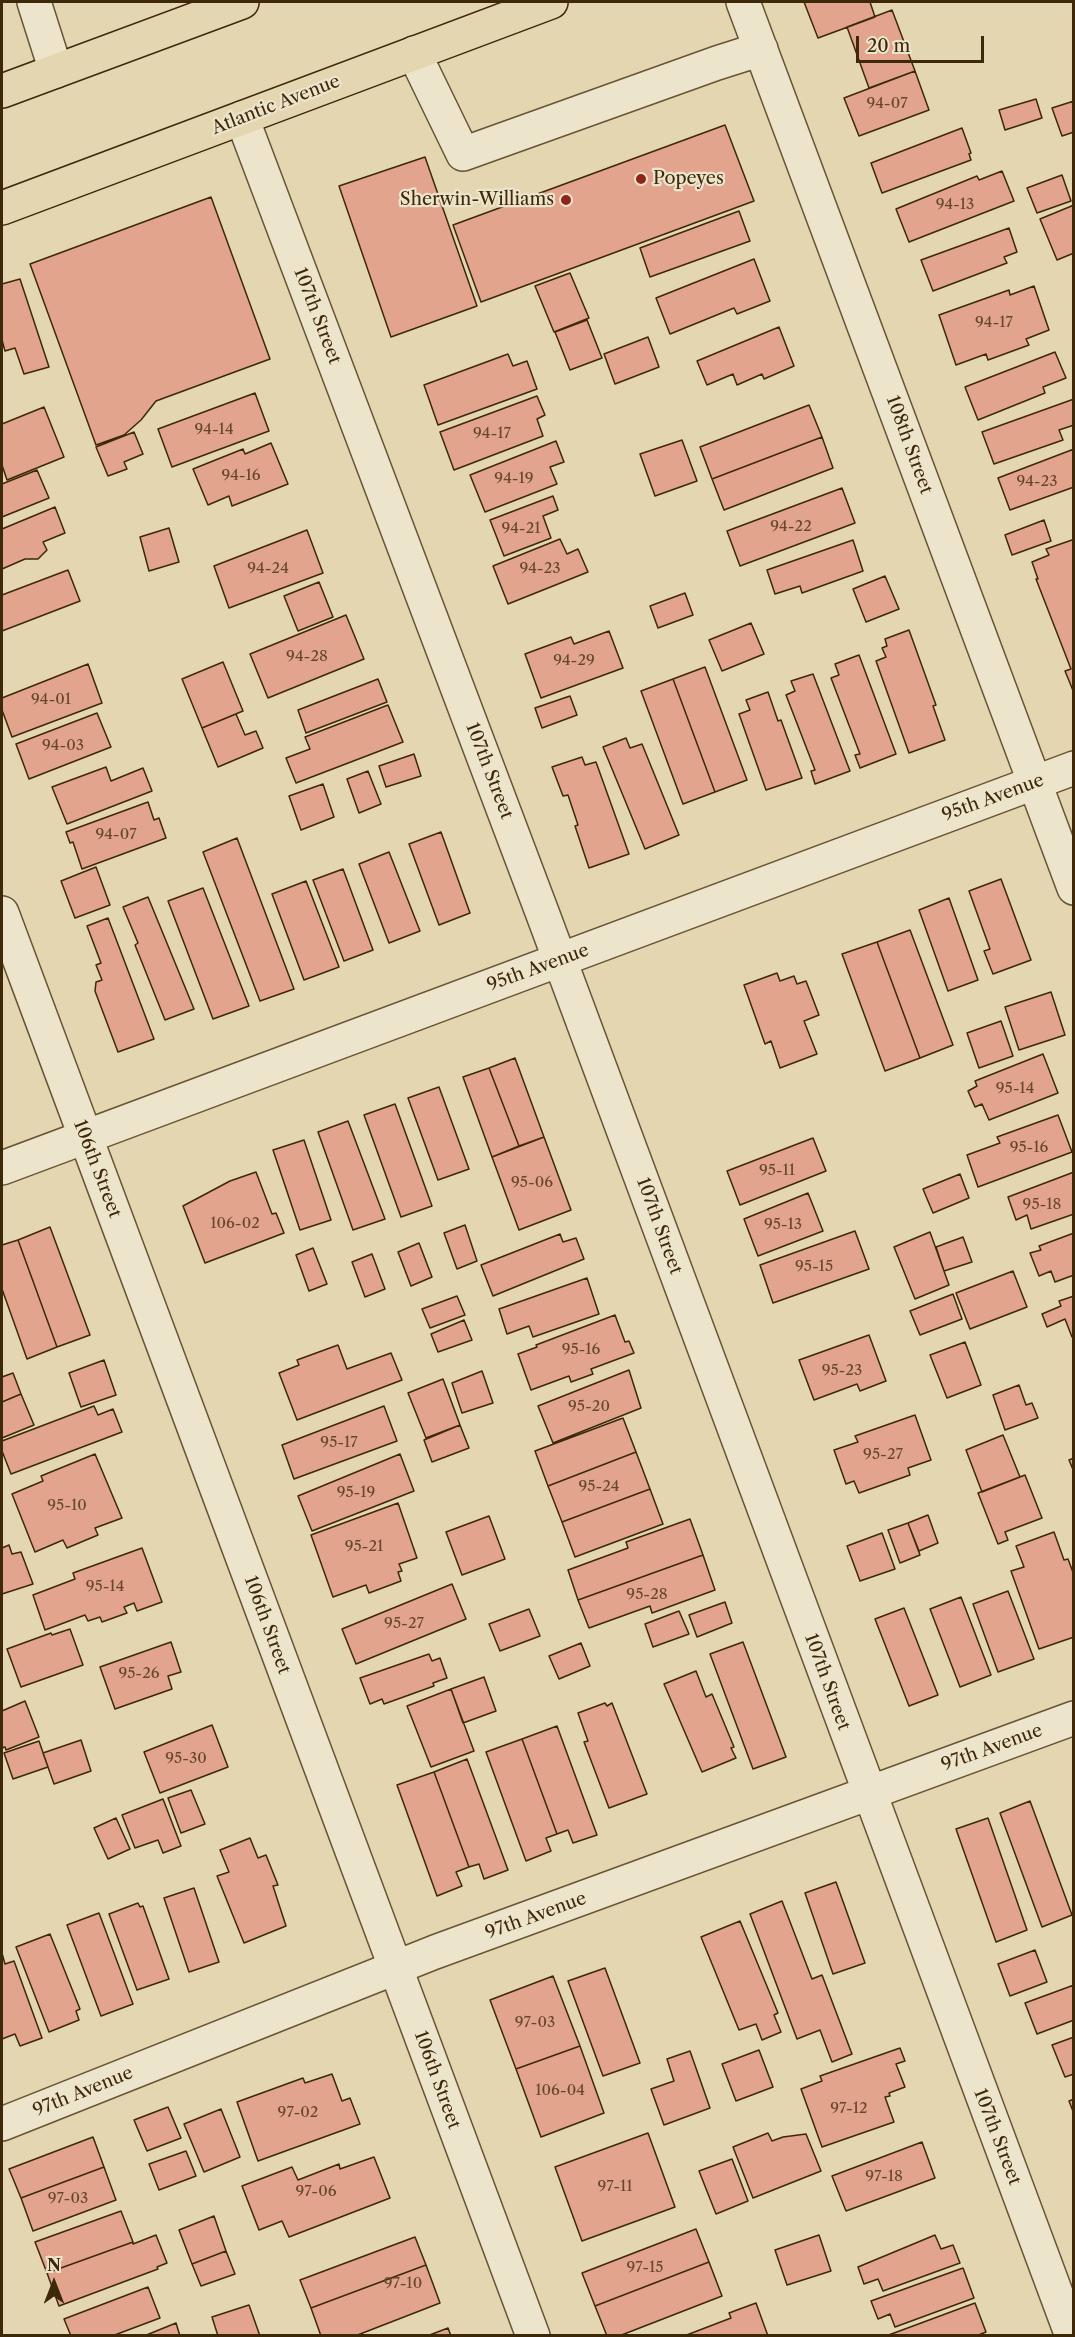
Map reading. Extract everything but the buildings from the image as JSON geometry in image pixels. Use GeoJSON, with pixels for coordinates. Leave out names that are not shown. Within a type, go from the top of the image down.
{"type":"FeatureCollection","features":[{"type":"Feature","properties":{"kind":"main road"},"geometry":{"type":"LineString","coordinates":[[2,91],[242,2]]}},
{"type":"Feature","properties":{"kind":"main road","name":"Atlantic Avenue"},"geometry":{"type":"LineString","coordinates":[[2,208],[552,2]]}},
{"type":"Feature","properties":{"kind":"street"},"geometry":{"type":"LineString","coordinates":[[34,2],[56,71]]}},
{"type":"Feature","properties":{"kind":"street","name":"108th Street"},"geometry":{"type":"LineString","coordinates":[[743,2],[1074,888]]}},
{"type":"Feature","properties":{"kind":"street"},"geometry":{"type":"LineString","coordinates":[[414,53],[464,154],[717,63],[761,50]]}},
{"type":"Feature","properties":{"kind":"street","name":"107th Street"},"geometry":{"type":"LineString","coordinates":[[242,118],[560,960],[1072,2336]]}},
{"type":"Feature","properties":{"kind":"street","name":"95th Avenue"},"geometry":{"type":"LineString","coordinates":[[2,1168],[1074,768]]}},
{"type":"Feature","properties":{"kind":"street","name":"106th Street"},"geometry":{"type":"LineString","coordinates":[[2,913],[533,2336]]}},
{"type":"Feature","properties":{"kind":"street","name":"97th Avenue"},"geometry":{"type":"LineString","coordinates":[[2,2124],[395,1968],[1074,1718]]}},
{"type":"Feature","properties":{"kind":"place","name":"Popeyes"},"geometry":{"type":"Point","coordinates":[641,179]}},
{"type":"Feature","properties":{"kind":"place","name":"Sherwin-Williams"},"geometry":{"type":"Point","coordinates":[566,200]}}]}
